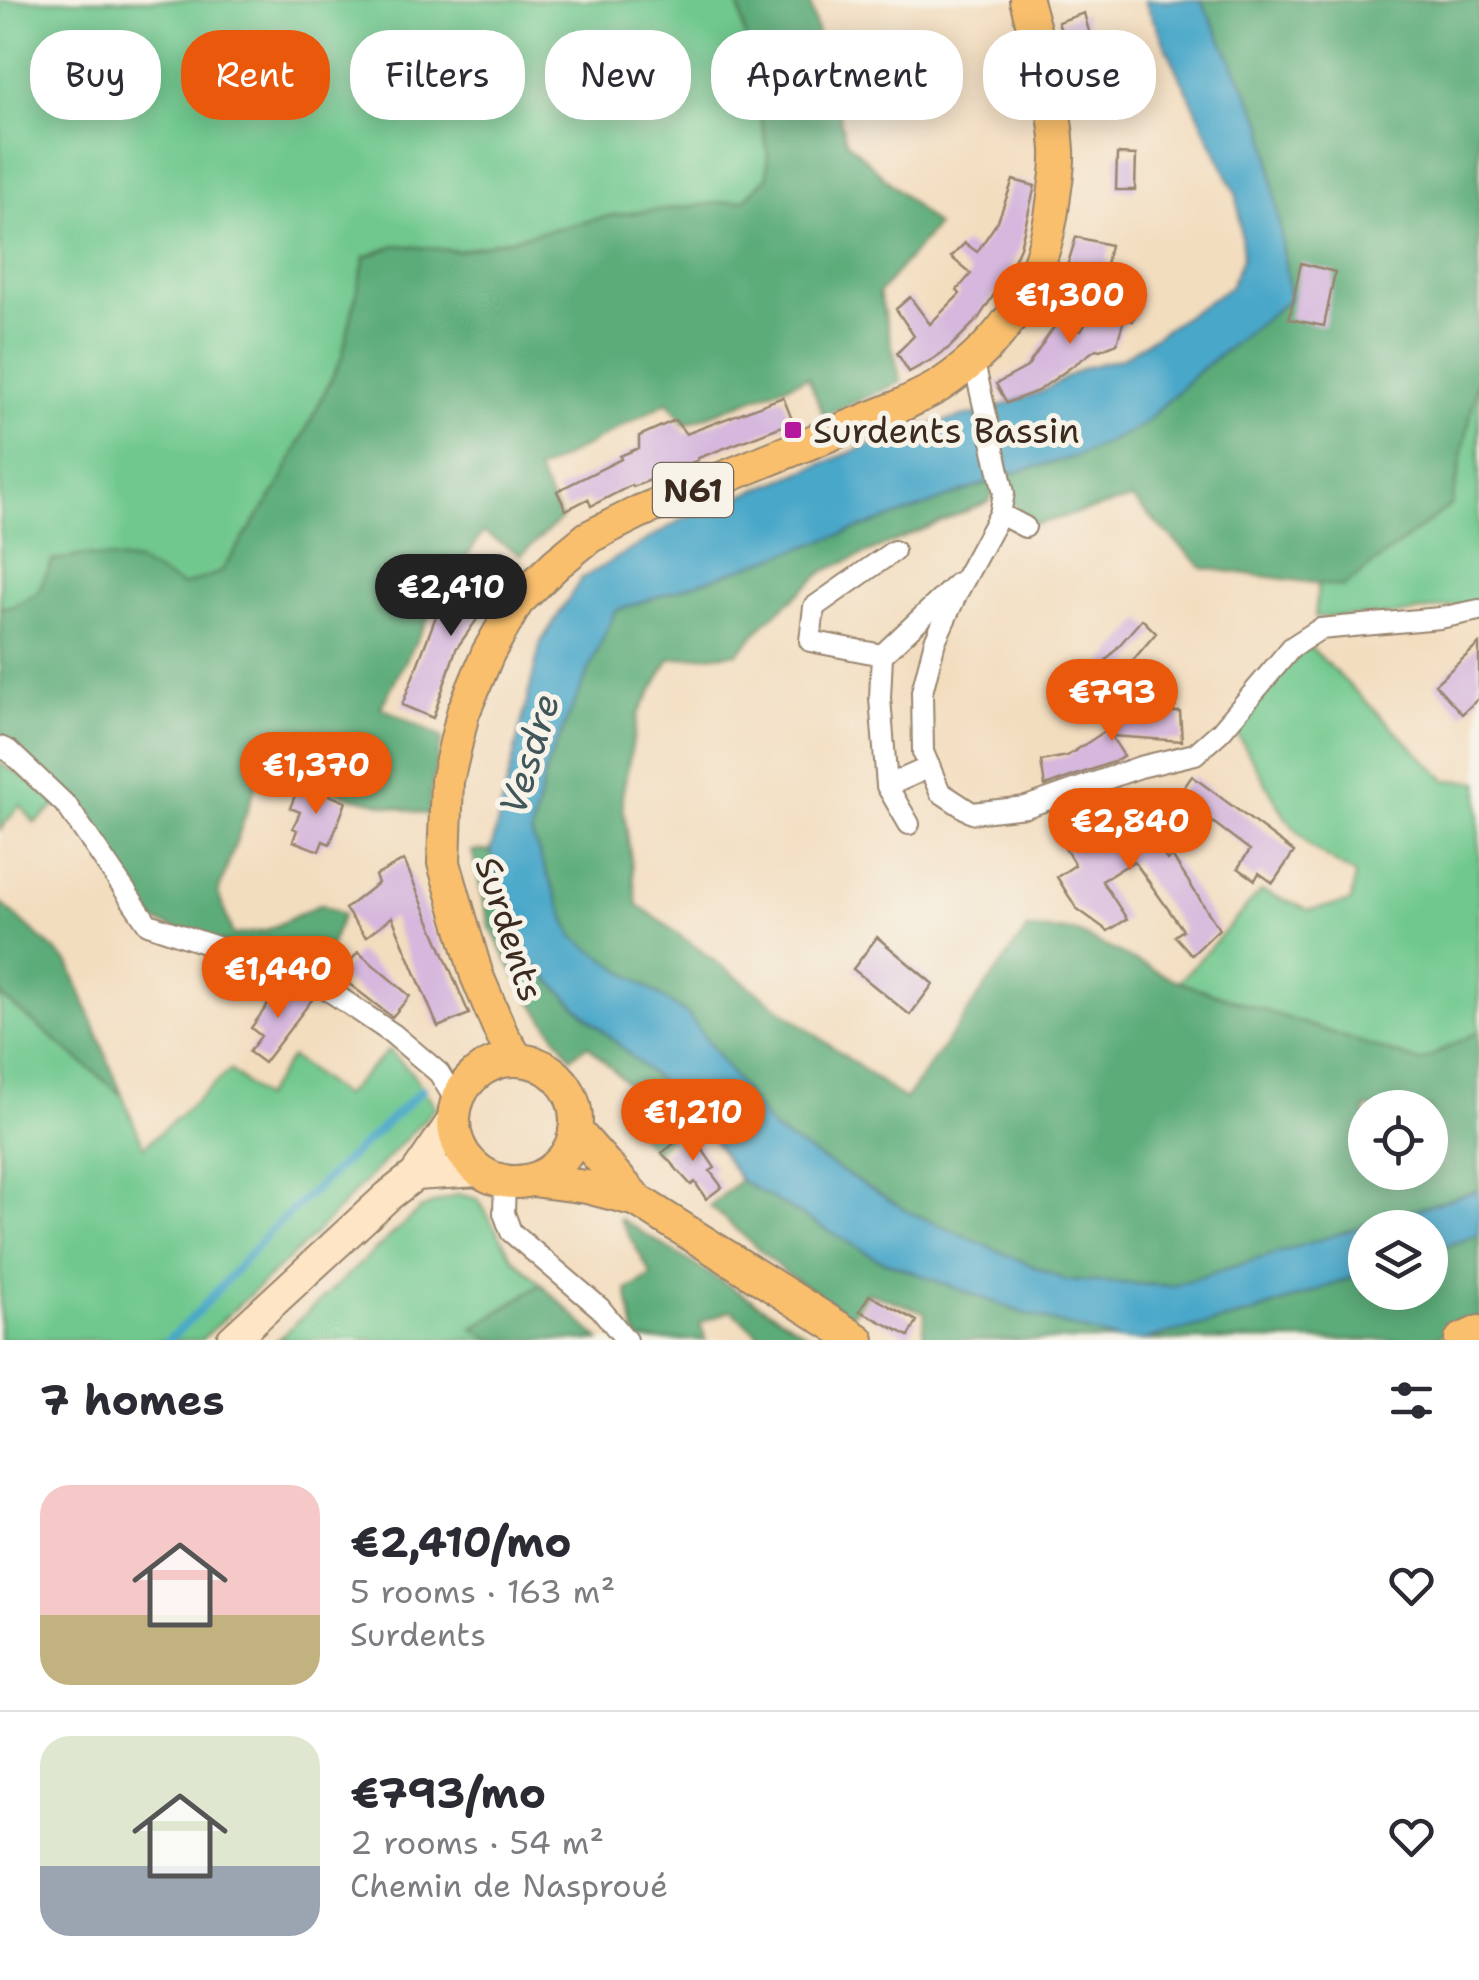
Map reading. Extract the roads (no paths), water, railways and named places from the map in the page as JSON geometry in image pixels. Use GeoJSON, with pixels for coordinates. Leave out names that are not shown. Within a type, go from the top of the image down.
{"type":"FeatureCollection","features":[{"type":"Feature","properties":{"kind":"main road","name":"Surdents"},"geometry":{"type":"LineString","coordinates":[[518,1060],[502,1034],[478,976],[444,863],[447,780],[463,713],[488,652],[517,602],[589,538],[640,512],[898,407],[938,386],[1000,333],[1026,296],[1040,262],[1052,218],[1059,153],[1050,90],[1026,0]]}},
{"type":"Feature","properties":{"kind":"main road"},"geometry":{"type":"LineString","coordinates":[[232,1340],[414,1176],[455,1111],[466,1084],[480,1070],[498,1062],[534,1062],[550,1070],[571,1097],[576,1113],[570,1147],[548,1173],[505,1177],[414,1176]]}},
{"type":"Feature","properties":{"kind":"main road"},"geometry":{"type":"LineString","coordinates":[[455,1111],[456,1140],[468,1163],[505,1177],[587,1188],[637,1200]]}},
{"type":"Feature","properties":{"kind":"main road"},"geometry":{"type":"LineString","coordinates":[[575,1130],[637,1200],[858,1340]]}},
{"type":"Feature","properties":{"kind":"main road"},"geometry":{"type":"LineString","coordinates":[[1462,1340],[1479,1332]]}},
{"type":"Feature","properties":{"kind":"street"},"geometry":{"type":"LineString","coordinates":[[974,358],[1004,493],[1000,514],[966,575],[936,642],[922,692],[923,752],[940,792],[972,814],[1026,807],[1140,767],[1194,754],[1221,731],[1292,647],[1320,630],[1440,618],[1479,610]]}},
{"type":"Feature","properties":{"kind":"street"},"geometry":{"type":"LineString","coordinates":[[1000,514],[1025,527]]}},
{"type":"Feature","properties":{"kind":"street"},"geometry":{"type":"LineString","coordinates":[[882,654],[810,641],[814,606],[894,551]]}},
{"type":"Feature","properties":{"kind":"street"},"geometry":{"type":"LineString","coordinates":[[910,824],[887,786],[880,698],[882,654],[966,575]]}},
{"type":"Feature","properties":{"kind":"street"},"geometry":{"type":"LineString","coordinates":[[0,747],[68,806],[148,924],[312,978],[393,1034],[439,1072],[455,1111]]}},
{"type":"Feature","properties":{"kind":"street"},"geometry":{"type":"LineString","coordinates":[[887,786],[930,767]]}},
{"type":"Feature","properties":{"kind":"street"},"geometry":{"type":"LineString","coordinates":[[505,1177],[504,1212],[511,1232],[600,1308],[626,1340]]}},
{"type":"Feature","properties":{"kind":"water","name":"Vesdre"},"geometry":{"type":"Polygon","coordinates":[[[1144,0],[1201,0],[1265,127],[1290,299],[1199,371],[1140,427],[1078,456],[1009,474],[615,611],[547,766],[531,834],[573,937],[688,1015],[773,1130],[909,1212],[1065,1280],[1172,1286],[1348,1231],[1348,1279],[1251,1314],[1143,1340],[1118,1340],[1023,1313],[878,1259],[740,1180],[695,1113],[580,1010],[518,948],[491,851],[541,642],[581,579],[683,519],[905,431],[987,411],[1041,392],[1083,368],[1122,358],[1230,287],[1243,256],[1237,196],[1144,0]]]}},
{"type":"Feature","properties":{"kind":"water"},"geometry":{"type":"Polygon","coordinates":[[[1479,1190],[1479,1235],[1448,1245],[1448,1210],[1415,1210],[1479,1190]]]}},
{"type":"Feature","properties":{"kind":"waterway"},"geometry":{"type":"LineString","coordinates":[[168,1340],[272,1229],[423,1089]]}},
{"type":"Feature","properties":{"kind":"place","name":"Surdents Bassin"},"geometry":{"type":"Point","coordinates":[793,430]}}]}
